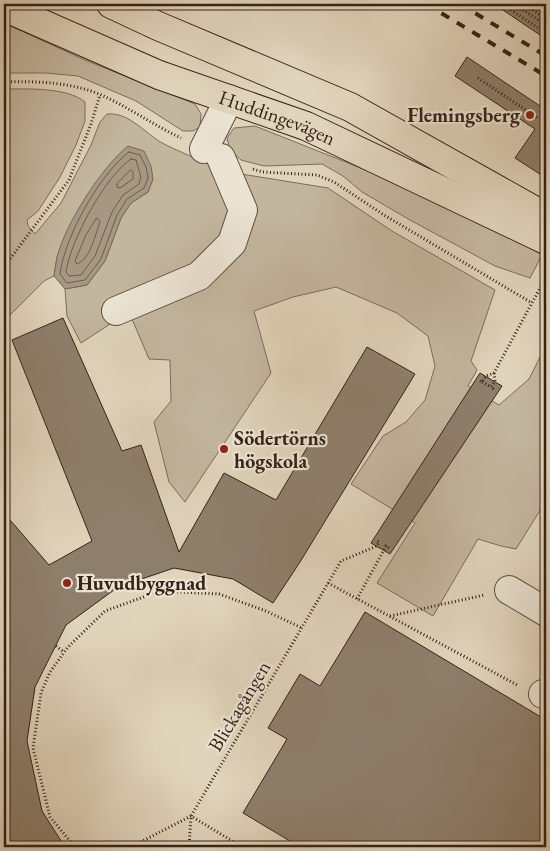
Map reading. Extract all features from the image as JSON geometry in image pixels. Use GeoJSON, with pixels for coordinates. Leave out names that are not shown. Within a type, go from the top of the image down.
{"type":"FeatureCollection","features":[{"type":"Feature","properties":{"kind":"main road","name":"Huddingevägen"},"geometry":{"type":"LineString","coordinates":[[111,4],[350,108],[546,217]]}},
{"type":"Feature","properties":{"kind":"main road","name":"Huddingevägen"},"geometry":{"type":"LineString","coordinates":[[5,9],[159,75],[306,126],[546,240]]}},
{"type":"Feature","properties":{"kind":"lane"},"geometry":{"type":"LineString","coordinates":[[116,311],[199,276],[232,243],[243,210],[213,153],[229,99]]}},
{"type":"Feature","properties":{"kind":"lane"},"geometry":{"type":"LineString","coordinates":[[509,590],[546,612]]}},
{"type":"Feature","properties":{"kind":"path"},"geometry":{"type":"LineString","coordinates":[[502,4],[546,33]]}},
{"type":"Feature","properties":{"kind":"path"},"geometry":{"type":"LineString","coordinates":[[514,4],[546,25]]}},
{"type":"Feature","properties":{"kind":"path"},"geometry":{"type":"LineString","coordinates":[[524,4],[546,19]]}},
{"type":"Feature","properties":{"kind":"path"},"geometry":{"type":"LineString","coordinates":[[478,78],[539,119]]}},
{"type":"Feature","properties":{"kind":"path"},"geometry":{"type":"LineString","coordinates":[[4,82],[31,81],[74,86],[100,95],[69,180],[4,267]]}},
{"type":"Feature","properties":{"kind":"path"},"geometry":{"type":"LineString","coordinates":[[384,215],[532,303]]}},
{"type":"Feature","properties":{"kind":"path"},"geometry":{"type":"LineString","coordinates":[[491,387],[495,381],[494,373],[546,277]]}},
{"type":"Feature","properties":{"kind":"path"},"geometry":{"type":"LineString","coordinates":[[494,373],[486,376],[481,382],[495,390]]}},
{"type":"Feature","properties":{"kind":"path","name":"Blickagången"},"geometry":{"type":"LineString","coordinates":[[189,847],[191,816],[341,561],[376,546],[378,541],[386,546]]}},
{"type":"Feature","properties":{"kind":"path"},"geometry":{"type":"LineString","coordinates":[[357,599],[386,546],[390,549]]}},
{"type":"Feature","properties":{"kind":"path"},"geometry":{"type":"LineString","coordinates":[[328,583],[536,692]]}},
{"type":"Feature","properties":{"kind":"path"},"geometry":{"type":"LineString","coordinates":[[389,616],[509,590]]}},
{"type":"Feature","properties":{"kind":"path"},"geometry":{"type":"LineString","coordinates":[[75,847],[50,816],[33,748],[40,693],[50,672],[64,652],[104,611],[160,591],[219,594],[266,611],[302,628]]}},
{"type":"Feature","properties":{"kind":"path"},"geometry":{"type":"LineString","coordinates":[[56,646],[64,652]]}},
{"type":"Feature","properties":{"kind":"path"},"geometry":{"type":"LineString","coordinates":[[131,847],[191,816],[242,847]]}},
{"type":"Feature","properties":{"kind":"shaded area"},"geometry":{"type":"Polygon","coordinates":[[[4,23],[85,60],[195,104],[201,114],[200,127],[193,131],[183,131],[136,101],[78,76],[46,73],[4,73],[4,23]]]}},
{"type":"Feature","properties":{"kind":"shaded area"},"geometry":{"type":"Polygon","coordinates":[[[4,89],[58,91],[77,97],[85,102],[85,121],[76,145],[60,177],[38,211],[27,220],[28,226],[35,234],[61,203],[91,145],[100,122],[107,114],[123,116],[164,144],[221,169],[233,201],[221,236],[189,273],[81,343],[67,316],[65,289],[87,285],[105,261],[121,218],[131,203],[148,192],[153,179],[57,257],[54,276],[44,281],[4,321],[4,89]]]}},
{"type":"Feature","properties":{"kind":"shaded area"},"geometry":{"type":"Polygon","coordinates":[[[255,126],[411,188],[483,221],[542,255],[530,278],[495,266],[410,220],[362,192],[343,176],[322,164],[264,166],[241,160],[230,150],[227,138],[234,128],[255,126]]]}},
{"type":"Feature","properties":{"kind":"shaded area"},"geometry":{"type":"Polygon","coordinates":[[[241,174],[328,188],[392,231],[495,290],[471,361],[477,370],[468,386],[499,405],[529,379],[546,345],[546,501],[516,549],[478,539],[433,616],[377,583],[415,523],[351,484],[383,436],[406,422],[425,400],[435,366],[428,336],[397,313],[336,287],[293,297],[254,311],[271,373],[185,502],[169,482],[154,422],[171,401],[170,360],[149,359],[132,319],[221,265],[241,174]]]}},
{"type":"Feature","properties":{"kind":"water"},"geometry":{"type":"Polygon","coordinates":[[[128,146],[144,151],[151,166],[153,179],[148,192],[131,203],[121,218],[105,261],[87,285],[65,289],[54,276],[57,257],[68,228],[96,182],[128,146]]]}},
{"type":"Feature","properties":{"kind":"building"},"geometry":{"type":"Polygon","coordinates":[[[494,4],[535,4],[546,11],[546,39],[494,4]]]}},
{"type":"Feature","properties":{"kind":"building","name":"Flemingsberg"},"geometry":{"type":"Polygon","coordinates":[[[467,57],[546,110],[546,178],[515,158],[535,129],[455,76],[467,57]]]}},
{"type":"Feature","properties":{"kind":"building","name":"Huvudbyggnad"},"geometry":{"type":"Polygon","coordinates":[[[63,318],[122,451],[141,445],[179,552],[224,473],[276,500],[367,347],[415,374],[273,603],[233,579],[174,568],[118,587],[66,625],[35,687],[27,741],[42,811],[65,847],[4,847],[4,513],[49,565],[92,541],[12,340],[63,318]]]}},
{"type":"Feature","properties":{"kind":"building"},"geometry":{"type":"Polygon","coordinates":[[[480,373],[502,386],[390,554],[371,543],[480,373]]]}},
{"type":"Feature","properties":{"kind":"building"},"geometry":{"type":"Polygon","coordinates":[[[365,612],[546,720],[546,847],[300,847],[243,813],[287,739],[268,728],[300,674],[320,686],[365,612]]]}},
{"type":"Feature","properties":{"kind":"railway"},"geometry":{"type":"LineString","coordinates":[[426,4],[546,76]]}},
{"type":"Feature","properties":{"kind":"railway"},"geometry":{"type":"LineString","coordinates":[[460,4],[546,56]]}},
{"type":"Feature","properties":{"kind":"place","name":"Flemingsberg"},"geometry":{"type":"Point","coordinates":[530,115]}},
{"type":"Feature","properties":{"kind":"place","name":"Södertörns högskola"},"geometry":{"type":"Point","coordinates":[224,449]}},
{"type":"Feature","properties":{"kind":"place","name":"Huvudbyggnad"},"geometry":{"type":"Point","coordinates":[67,583]}}]}
